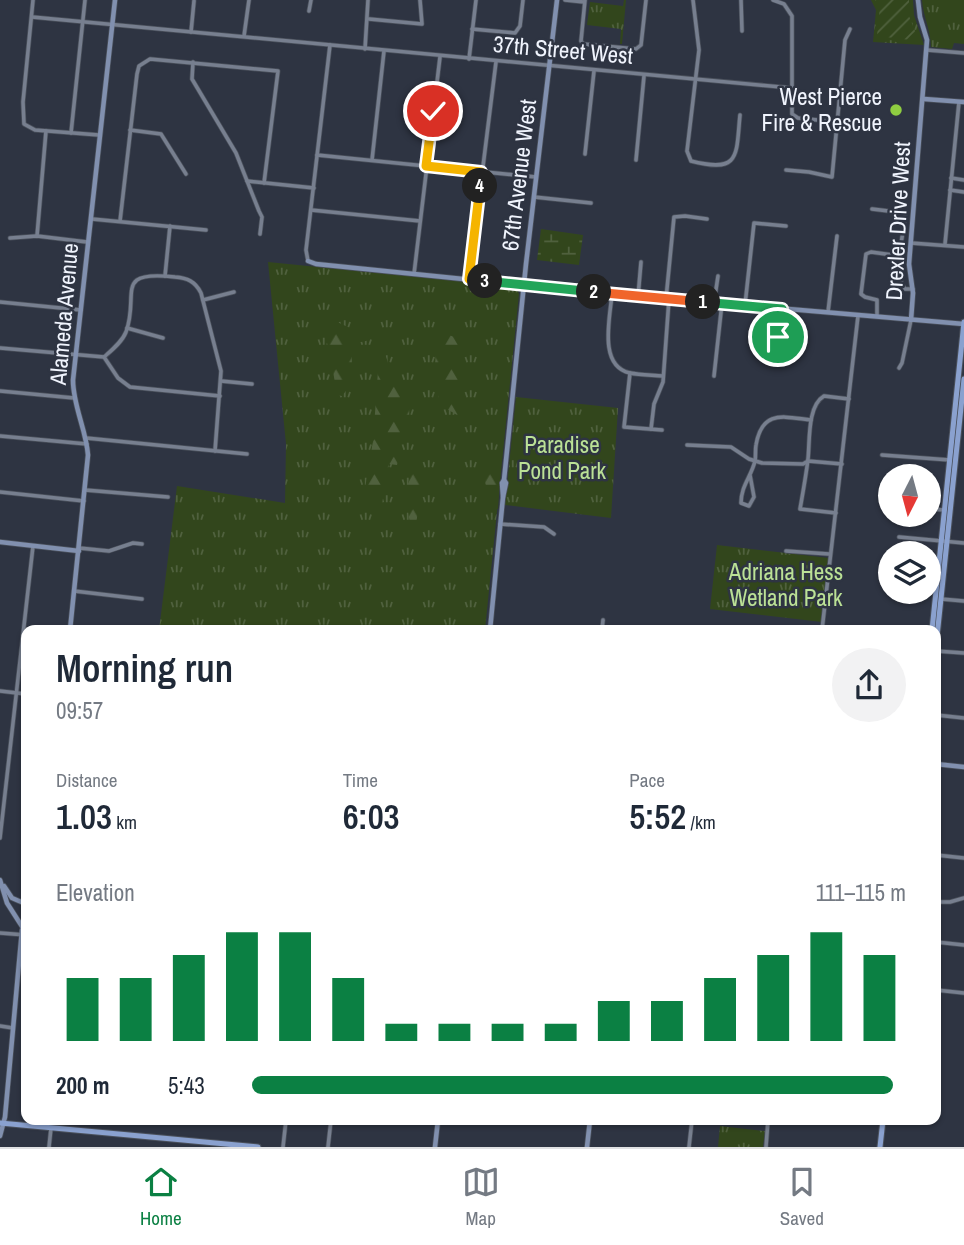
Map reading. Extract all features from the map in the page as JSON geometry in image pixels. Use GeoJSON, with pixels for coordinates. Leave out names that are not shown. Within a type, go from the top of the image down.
{"type":"FeatureCollection","features":[{"type":"Feature","properties":{"kind":"main road"},"geometry":{"type":"LineString","coordinates":[[941,599],[945,510],[964,323]]}},
{"type":"Feature","properties":{"kind":"main road"},"geometry":{"type":"LineString","coordinates":[[933,625],[961,433],[964,379]]}},
{"type":"Feature","properties":{"kind":"main road"},"geometry":{"type":"LineString","coordinates":[[938,625],[940,604]]}},
{"type":"Feature","properties":{"kind":"main road"},"geometry":{"type":"LineString","coordinates":[[2,1123],[21,1125]]}},
{"type":"Feature","properties":{"kind":"main road"},"geometry":{"type":"LineString","coordinates":[[22,1125],[258,1147]]}},
{"type":"Feature","properties":{"kind":"main road"},"geometry":{"type":"LineString","coordinates":[[880,1147],[882,1125]]}},
{"type":"Feature","properties":{"kind":"street"},"geometry":{"type":"LineString","coordinates":[[33,0],[23,102],[24,124],[35,130],[99,135]]}},
{"type":"Feature","properties":{"kind":"street"},"geometry":{"type":"LineString","coordinates":[[72,133],[85,0]]}},
{"type":"Feature","properties":{"kind":"street","name":"Alameda Avenue"},"geometry":{"type":"LineString","coordinates":[[71,625],[88,461],[87,441],[74,398],[77,354],[89,219],[115,0]]}},
{"type":"Feature","properties":{"kind":"street"},"geometry":{"type":"LineString","coordinates":[[244,37],[249,0]]}},
{"type":"Feature","properties":{"kind":"street"},"geometry":{"type":"LineString","coordinates":[[309,11],[311,0]]}},
{"type":"Feature","properties":{"kind":"street"},"geometry":{"type":"LineString","coordinates":[[365,49],[369,19],[368,0]]}},
{"type":"Feature","properties":{"kind":"street"},"geometry":{"type":"LineString","coordinates":[[369,19],[422,24],[420,0]]}},
{"type":"Feature","properties":{"kind":"street"},"geometry":{"type":"LineString","coordinates":[[469,59],[476,0]]}},
{"type":"Feature","properties":{"kind":"street"},"geometry":{"type":"LineString","coordinates":[[472,29],[515,33],[520,26],[523,0]]}},
{"type":"Feature","properties":{"kind":"street","name":"67th Avenue West"},"geometry":{"type":"LineString","coordinates":[[490,625],[523,285],[557,0]]}},
{"type":"Feature","properties":{"kind":"street"},"geometry":{"type":"LineString","coordinates":[[565,0],[585,1],[581,41],[583,44],[633,49],[640,48],[646,0]]}},
{"type":"Feature","properties":{"kind":"street"},"geometry":{"type":"LineString","coordinates":[[692,0],[699,50],[688,157],[693,162],[723,165],[732,161],[736,155],[740,116]]}},
{"type":"Feature","properties":{"kind":"street"},"geometry":{"type":"LineString","coordinates":[[741,0],[742,31]]}},
{"type":"Feature","properties":{"kind":"street"},"geometry":{"type":"LineString","coordinates":[[773,0],[784,4],[792,19],[792,114],[798,118],[837,122]]}},
{"type":"Feature","properties":{"kind":"street","name":"Drexler Drive West"},"geometry":{"type":"LineString","coordinates":[[911,320],[913,289],[909,269],[916,203],[914,183],[927,50],[927,36],[920,17],[918,0]]}},
{"type":"Feature","properties":{"kind":"street"},"geometry":{"type":"LineString","coordinates":[[191,32],[194,1]]}},
{"type":"Feature","properties":{"kind":"street","name":"37th Street West"},"geometry":{"type":"LineString","coordinates":[[32,17],[792,88]]}},
{"type":"Feature","properties":{"kind":"street"},"geometry":{"type":"LineString","coordinates":[[786,170],[832,177],[845,40],[850,29]]}},
{"type":"Feature","properties":{"kind":"street"},"geometry":{"type":"LineString","coordinates":[[330,45],[306,250],[308,261],[316,264],[638,297],[964,323]]}},
{"type":"Feature","properties":{"kind":"street"},"geometry":{"type":"LineString","coordinates":[[927,50],[964,53]]}},
{"type":"Feature","properties":{"kind":"street"},"geometry":{"type":"LineString","coordinates":[[372,160],[384,51]]}},
{"type":"Feature","properties":{"kind":"street"},"geometry":{"type":"LineString","coordinates":[[414,274],[440,56]]}},
{"type":"Feature","properties":{"kind":"street"},"geometry":{"type":"LineString","coordinates":[[120,221],[137,74],[142,63],[155,58],[278,71],[264,183]]}},
{"type":"Feature","properties":{"kind":"street"},"geometry":{"type":"LineString","coordinates":[[193,62],[192,79],[236,153],[262,217],[260,233]]}},
{"type":"Feature","properties":{"kind":"street"},"geometry":{"type":"LineString","coordinates":[[469,279],[496,62]]}},
{"type":"Feature","properties":{"kind":"street"},"geometry":{"type":"LineString","coordinates":[[585,154],[594,71]]}},
{"type":"Feature","properties":{"kind":"street"},"geometry":{"type":"LineString","coordinates":[[636,160],[644,76]]}},
{"type":"Feature","properties":{"kind":"street"},"geometry":{"type":"LineString","coordinates":[[924,99],[962,102],[944,244]]}},
{"type":"Feature","properties":{"kind":"street"},"geometry":{"type":"LineString","coordinates":[[130,130],[161,134],[186,174]]}},
{"type":"Feature","properties":{"kind":"street"},"geometry":{"type":"LineString","coordinates":[[37,236],[46,131]]}},
{"type":"Feature","properties":{"kind":"street"},"geometry":{"type":"LineString","coordinates":[[317,155],[536,177]]}},
{"type":"Feature","properties":{"kind":"street"},"geometry":{"type":"LineString","coordinates":[[951,178],[964,180]]}},
{"type":"Feature","properties":{"kind":"street"},"geometry":{"type":"LineString","coordinates":[[247,181],[314,188]]}},
{"type":"Feature","properties":{"kind":"street"},"geometry":{"type":"LineString","coordinates":[[950,190],[964,192]]}},
{"type":"Feature","properties":{"kind":"street"},"geometry":{"type":"LineString","coordinates":[[533,197],[591,203]]}},
{"type":"Feature","properties":{"kind":"street"},"geometry":{"type":"LineString","coordinates":[[872,209],[903,211],[905,214],[899,273],[902,286],[905,289],[913,289]]}},
{"type":"Feature","properties":{"kind":"street"},"geometry":{"type":"LineString","coordinates":[[311,210],[420,221]]}},
{"type":"Feature","properties":{"kind":"street"},"geometry":{"type":"LineString","coordinates":[[651,429],[654,404],[663,382],[674,217],[708,219]]}},
{"type":"Feature","properties":{"kind":"street"},"geometry":{"type":"LineString","coordinates":[[89,219],[206,230]]}},
{"type":"Feature","properties":{"kind":"street"},"geometry":{"type":"LineString","coordinates":[[745,305],[754,223],[786,226]]}},
{"type":"Feature","properties":{"kind":"street"},"geometry":{"type":"LineString","coordinates":[[904,225],[913,225]]}},
{"type":"Feature","properties":{"kind":"street"},"geometry":{"type":"LineString","coordinates":[[165,276],[170,226]]}},
{"type":"Feature","properties":{"kind":"street"},"geometry":{"type":"LineString","coordinates":[[10,238],[37,236],[87,242]]}},
{"type":"Feature","properties":{"kind":"street"},"geometry":{"type":"LineString","coordinates":[[828,312],[837,236]]}},
{"type":"Feature","properties":{"kind":"street"},"geometry":{"type":"LineString","coordinates":[[911,243],[964,247]]}},
{"type":"Feature","properties":{"kind":"street"},"geometry":{"type":"LineString","coordinates":[[877,316],[877,300],[861,294],[865,256],[868,252],[900,256]]}},
{"type":"Feature","properties":{"kind":"street"},"geometry":{"type":"LineString","coordinates":[[638,297],[641,262]]}},
{"type":"Feature","properties":{"kind":"street"},"geometry":{"type":"LineString","coordinates":[[0,348],[104,357],[121,341],[127,328],[134,282],[147,274],[191,281],[199,289],[203,300],[220,367],[215,451]]}},
{"type":"Feature","properties":{"kind":"street"},"geometry":{"type":"LineString","coordinates":[[714,303],[718,276]]}},
{"type":"Feature","properties":{"kind":"street"},"geometry":{"type":"LineString","coordinates":[[203,300],[234,292]]}},
{"type":"Feature","properties":{"kind":"street"},"geometry":{"type":"LineString","coordinates":[[612,294],[608,345],[610,357],[618,368],[630,373],[663,376]]}},
{"type":"Feature","properties":{"kind":"street"},"geometry":{"type":"LineString","coordinates":[[0,302],[81,310]]}},
{"type":"Feature","properties":{"kind":"street"},"geometry":{"type":"LineString","coordinates":[[713,376],[722,303]]}},
{"type":"Feature","properties":{"kind":"street"},"geometry":{"type":"LineString","coordinates":[[764,343],[780,336],[782,309]]}},
{"type":"Feature","properties":{"kind":"street"},"geometry":{"type":"LineString","coordinates":[[822,625],[858,315]]}},
{"type":"Feature","properties":{"kind":"street"},"geometry":{"type":"LineString","coordinates":[[899,368],[911,320]]}},
{"type":"Feature","properties":{"kind":"street"},"geometry":{"type":"LineString","coordinates":[[127,328],[163,338]]}},
{"type":"Feature","properties":{"kind":"street"},"geometry":{"type":"LineString","coordinates":[[104,357],[118,378],[130,387],[220,397]]}},
{"type":"Feature","properties":{"kind":"street"},"geometry":{"type":"LineString","coordinates":[[630,373],[624,427],[662,430]]}},
{"type":"Feature","properties":{"kind":"street"},"geometry":{"type":"LineString","coordinates":[[221,381],[252,384]]}},
{"type":"Feature","properties":{"kind":"street"},"geometry":{"type":"LineString","coordinates":[[0,391],[74,398]]}},
{"type":"Feature","properties":{"kind":"street"},"geometry":{"type":"LineString","coordinates":[[836,513],[800,509],[811,420],[821,396],[849,399]]}},
{"type":"Feature","properties":{"kind":"street"},"geometry":{"type":"LineString","coordinates":[[750,475],[754,497],[749,506],[744,506],[741,500],[742,489],[755,461],[760,432],[767,421],[781,417],[811,420]]}},
{"type":"Feature","properties":{"kind":"street"},"geometry":{"type":"LineString","coordinates":[[0,436],[247,454]]}},
{"type":"Feature","properties":{"kind":"street"},"geometry":{"type":"LineString","coordinates":[[687,445],[730,447],[755,461],[842,464]]}},
{"type":"Feature","properties":{"kind":"street"},"geometry":{"type":"LineString","coordinates":[[882,455],[950,460]]}},
{"type":"Feature","properties":{"kind":"street"},"geometry":{"type":"LineString","coordinates":[[85,490],[168,498]]}},
{"type":"Feature","properties":{"kind":"street"},"geometry":{"type":"LineString","coordinates":[[0,492],[84,502]]}},
{"type":"Feature","properties":{"kind":"street"},"geometry":{"type":"LineString","coordinates":[[500,524],[544,527],[554,534]]}},
{"type":"Feature","properties":{"kind":"street"},"geometry":{"type":"LineString","coordinates":[[898,537],[964,543]]}},
{"type":"Feature","properties":{"kind":"street"},"geometry":{"type":"LineString","coordinates":[[0,542],[109,551],[134,543],[142,544]]}},
{"type":"Feature","properties":{"kind":"street"},"geometry":{"type":"LineString","coordinates":[[24,625],[33,546]]}},
{"type":"Feature","properties":{"kind":"street"},"geometry":{"type":"LineString","coordinates":[[786,551],[830,554]]}},
{"type":"Feature","properties":{"kind":"street"},"geometry":{"type":"LineString","coordinates":[[74,591],[142,599]]}},
{"type":"Feature","properties":{"kind":"street"},"geometry":{"type":"LineString","coordinates":[[941,599],[964,601]]}},
{"type":"Feature","properties":{"kind":"street"},"geometry":{"type":"LineString","coordinates":[[602,625],[603,620]]}},
{"type":"Feature","properties":{"kind":"street"},"geometry":{"type":"LineString","coordinates":[[0,838],[21,649]]}},
{"type":"Feature","properties":{"kind":"street"},"geometry":{"type":"LineString","coordinates":[[941,650],[964,653]]}},
{"type":"Feature","properties":{"kind":"street"},"geometry":{"type":"LineString","coordinates":[[0,691],[21,693]]}},
{"type":"Feature","properties":{"kind":"street"},"geometry":{"type":"LineString","coordinates":[[941,716],[964,718]]}},
{"type":"Feature","properties":{"kind":"street"},"geometry":{"type":"LineString","coordinates":[[941,765],[964,767]]}},
{"type":"Feature","properties":{"kind":"street"},"geometry":{"type":"LineString","coordinates":[[941,856],[964,858]]}},
{"type":"Feature","properties":{"kind":"street"},"geometry":{"type":"LineString","coordinates":[[0,878],[12,898],[21,902]]}},
{"type":"Feature","properties":{"kind":"street"},"geometry":{"type":"LineString","coordinates":[[0,878],[7,903],[21,920]]}},
{"type":"Feature","properties":{"kind":"street"},"geometry":{"type":"LineString","coordinates":[[941,902],[964,898]]}},
{"type":"Feature","properties":{"kind":"street"},"geometry":{"type":"LineString","coordinates":[[0,933],[21,935]]}},
{"type":"Feature","properties":{"kind":"street"},"geometry":{"type":"LineString","coordinates":[[941,943],[964,945]]}},
{"type":"Feature","properties":{"kind":"street"},"geometry":{"type":"LineString","coordinates":[[0,1136],[21,960]]}},
{"type":"Feature","properties":{"kind":"street"},"geometry":{"type":"LineString","coordinates":[[941,991],[964,993]]}},
{"type":"Feature","properties":{"kind":"street"},"geometry":{"type":"LineString","coordinates":[[0,1026],[13,1028]]}},
{"type":"Feature","properties":{"kind":"street"},"geometry":{"type":"LineString","coordinates":[[283,1147],[285,1125]]}},
{"type":"Feature","properties":{"kind":"street"},"geometry":{"type":"LineString","coordinates":[[328,1147],[330,1125]]}},
{"type":"Feature","properties":{"kind":"street"},"geometry":{"type":"LineString","coordinates":[[435,1147],[437,1125]]}},
{"type":"Feature","properties":{"kind":"street"},"geometry":{"type":"LineString","coordinates":[[587,1147],[589,1125]]}},
{"type":"Feature","properties":{"kind":"street"},"geometry":{"type":"LineString","coordinates":[[690,1147],[692,1125]]}},
{"type":"Feature","properties":{"kind":"street"},"geometry":{"type":"LineString","coordinates":[[766,1147],[768,1125]]}},
{"type":"Feature","properties":{"kind":"street"},"geometry":{"type":"LineString","coordinates":[[49,1147],[51,1128]]}},
{"type":"Feature","properties":{"kind":"green space"},"geometry":{"type":"Polygon","coordinates":[[[624,0],[622,44],[621,29],[587,25],[590,2],[623,6],[624,0]]]}},
{"type":"Feature","properties":{"kind":"green space"},"geometry":{"type":"Polygon","coordinates":[[[871,0],[913,0],[914,15],[924,45],[873,42],[876,10],[871,0]]]}},
{"type":"Feature","properties":{"kind":"green space"},"geometry":{"type":"Polygon","coordinates":[[[875,0],[909,0],[909,16],[919,41],[877,36],[880,5],[875,0]]]}},
{"type":"Feature","properties":{"kind":"green space"},"geometry":{"type":"Polygon","coordinates":[[[922,0],[964,0],[964,44],[954,43],[952,49],[931,47],[922,0]]]}},
{"type":"Feature","properties":{"kind":"green space"},"geometry":{"type":"Polygon","coordinates":[[[541,229],[583,235],[579,265],[537,260],[541,229]]]}},
{"type":"Feature","properties":{"kind":"green space"},"geometry":{"type":"Polygon","coordinates":[[[268,262],[517,289],[519,294],[486,625],[160,625],[177,486],[285,503],[286,444],[268,262]]]}},
{"type":"Feature","properties":{"kind":"green space"},"geometry":{"type":"Polygon","coordinates":[[[329,318],[354,330],[371,329],[370,340],[357,343],[352,349],[351,380],[342,396],[337,395],[333,371],[335,364],[330,357],[322,319],[329,318]]]}},
{"type":"Feature","properties":{"kind":"green space"},"geometry":{"type":"Polygon","coordinates":[[[438,331],[457,338],[465,372],[463,412],[460,417],[439,404],[435,364],[438,331]]]}},
{"type":"Feature","properties":{"kind":"green space"},"geometry":{"type":"Polygon","coordinates":[[[385,354],[397,388],[408,394],[409,421],[397,440],[397,465],[389,464],[382,504],[367,502],[366,512],[361,512],[373,441],[379,357],[385,354]]]}},
{"type":"Feature","properties":{"kind":"green space","name":"Paradise Pond Park"},"geometry":{"type":"Polygon","coordinates":[[[516,397],[618,408],[611,518],[505,505],[516,397]]]}},
{"type":"Feature","properties":{"kind":"green space"},"geometry":{"type":"Polygon","coordinates":[[[496,450],[502,450],[498,509],[492,508],[485,482],[487,457],[496,450]]]}},
{"type":"Feature","properties":{"kind":"green space"},"geometry":{"type":"Polygon","coordinates":[[[419,465],[423,468],[423,481],[412,535],[408,508],[409,478],[419,465]]]}},
{"type":"Feature","properties":{"kind":"green space","name":"Adriana Hess Wetland Park"},"geometry":{"type":"Polygon","coordinates":[[[717,545],[829,558],[822,622],[710,609],[717,545]]]}},
{"type":"Feature","properties":{"kind":"green space"},"geometry":{"type":"Polygon","coordinates":[[[720,1126],[765,1131],[763,1147],[718,1147],[720,1126]]]}},
{"type":"Feature","properties":{"kind":"place","name":"West Pierce Fire & Rescue"},"geometry":{"type":"Point","coordinates":[896,110]}},
{"type":"Feature","properties":{"kind":"route"},"geometry":{"type":"LineString","coordinates":[[433,111],[426,166],[481,172],[469,279],[782,309],[778,337]]}}]}
